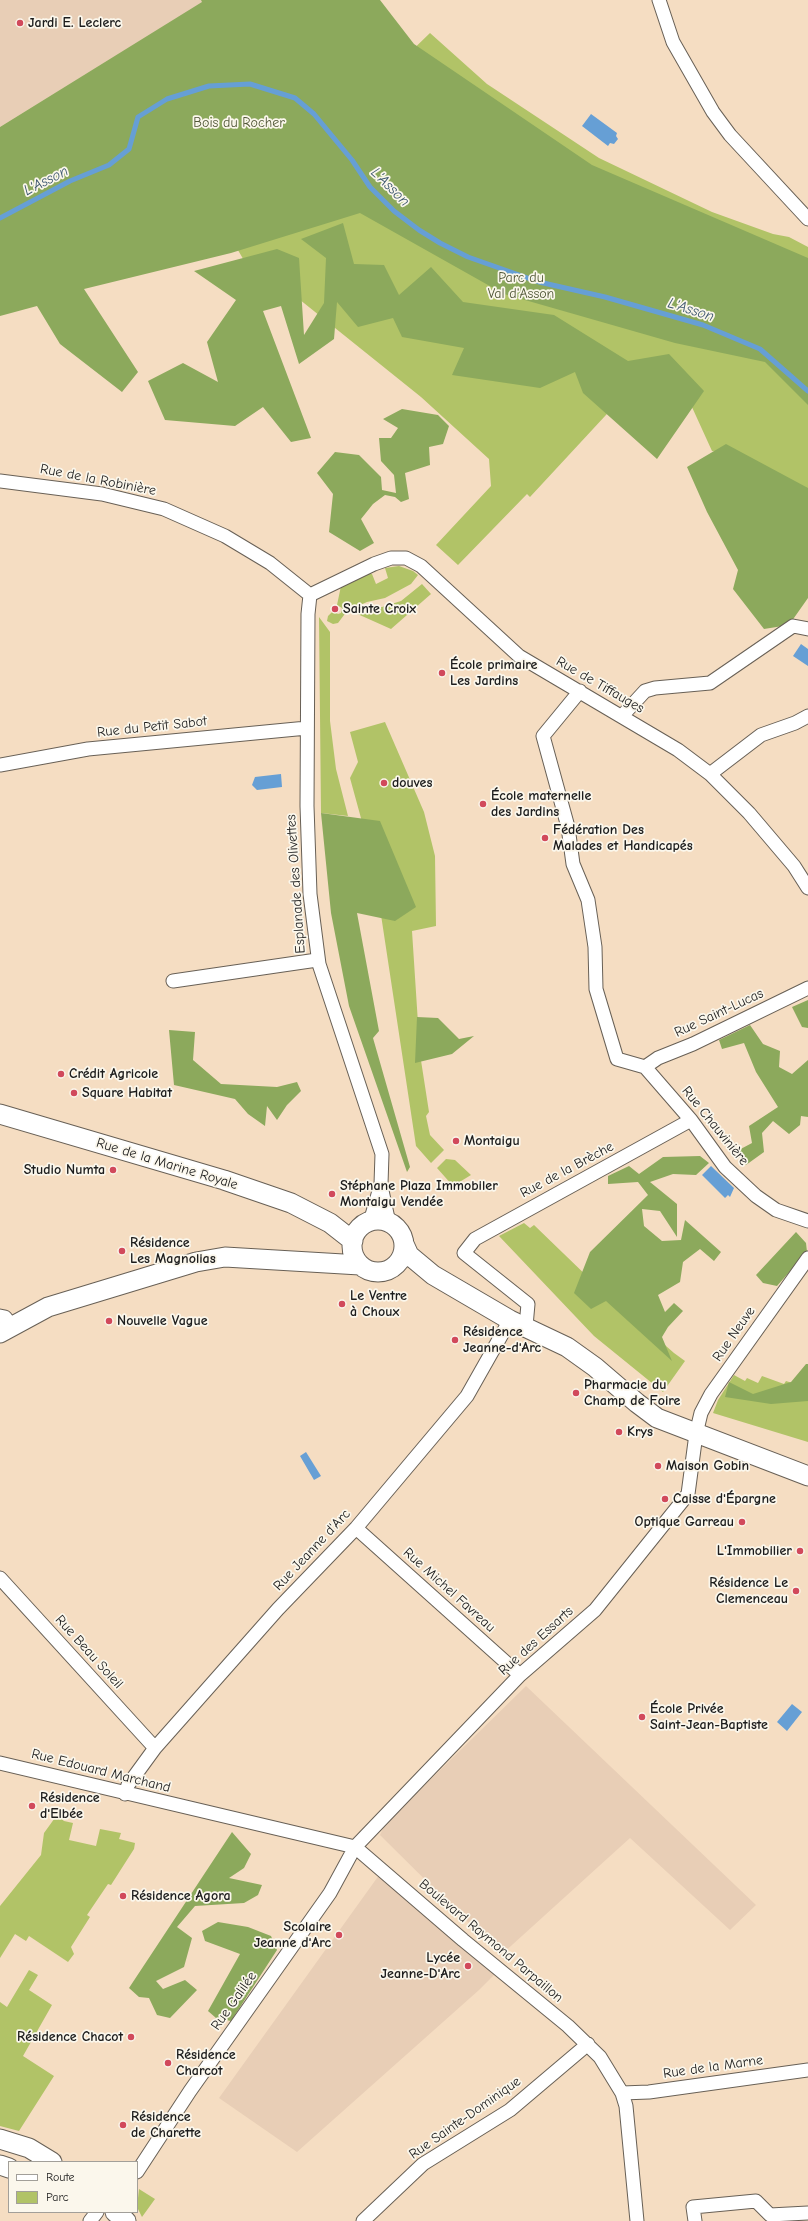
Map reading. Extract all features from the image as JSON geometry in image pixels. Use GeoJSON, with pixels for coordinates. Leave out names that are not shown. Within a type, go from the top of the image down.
{"type":"FeatureCollection","features":[{"type":"Feature","properties":{"kind":"main road","name":"Rue de la Marine Royale"},"geometry":{"type":"LineString","coordinates":[[0,1114],[224,1180],[291,1204],[330,1223],[359,1234]]}},
{"type":"Feature","properties":{"kind":"main road"},"geometry":{"type":"LineString","coordinates":[[322,1263],[359,1234],[383,1221],[389,1223],[399,1232],[409,1254],[433,1275],[518,1323],[567,1347],[581,1356],[657,1418],[808,1476]]}},
{"type":"Feature","properties":{"kind":"main road"},"geometry":{"type":"LineString","coordinates":[[359,1234],[353,1254],[360,1265]]}},
{"type":"Feature","properties":{"kind":"main road"},"geometry":{"type":"LineString","coordinates":[[4,1325],[48,1307],[196,1262],[225,1257],[360,1265],[374,1272],[388,1270],[394,1266],[400,1260],[404,1244]]}},
{"type":"Feature","properties":{"kind":"main road"},"geometry":{"type":"LineString","coordinates":[[394,1266],[433,1275]]}},
{"type":"Feature","properties":{"kind":"main road"},"geometry":{"type":"LineString","coordinates":[[0,2139],[29,2148],[50,2161]]}},
{"type":"Feature","properties":{"kind":"main road"},"geometry":{"type":"LineString","coordinates":[[116,2213],[126,2221]]}},
{"type":"Feature","properties":{"kind":"street"},"geometry":{"type":"LineString","coordinates":[[659,0],[673,42],[713,112],[730,135],[808,219]]}},
{"type":"Feature","properties":{"kind":"street","name":"Rue de la Robinière"},"geometry":{"type":"LineString","coordinates":[[0,481],[102,494],[164,509],[225,536],[270,563],[310,595]]}},
{"type":"Feature","properties":{"kind":"street","name":"Rue de Tiffauges"},"geometry":{"type":"LineString","coordinates":[[310,595],[374,564],[391,558],[406,558],[432,574],[519,656],[678,750],[710,774],[749,813],[794,866],[808,888]]}},
{"type":"Feature","properties":{"kind":"street","name":"Esplanade des Olivettes"},"geometry":{"type":"LineString","coordinates":[[310,595],[308,614],[307,806],[310,894],[317,960],[382,1154],[381,1184],[389,1223]]}},
{"type":"Feature","properties":{"kind":"street"},"geometry":{"type":"LineString","coordinates":[[622,716],[645,691],[655,688],[710,683],[793,626],[808,629]]}},
{"type":"Feature","properties":{"kind":"street"},"geometry":{"type":"LineString","coordinates":[[580,691],[543,736],[568,827],[573,864],[588,900],[595,947],[596,989],[617,1059],[645,1067]]}},
{"type":"Feature","properties":{"kind":"street"},"geometry":{"type":"LineString","coordinates":[[710,774],[761,735],[795,723],[808,716]]}},
{"type":"Feature","properties":{"kind":"street","name":"Rue du Petit Sabot"},"geometry":{"type":"LineString","coordinates":[[0,765],[88,749],[308,728]]}},
{"type":"Feature","properties":{"kind":"street"},"geometry":{"type":"LineString","coordinates":[[173,981],[317,960]]}},
{"type":"Feature","properties":{"kind":"street","name":"Rue Saint-Lucas"},"geometry":{"type":"LineString","coordinates":[[645,1067],[658,1058],[693,1044],[808,988]]}},
{"type":"Feature","properties":{"kind":"street","name":"Rue Chauvinière"},"geometry":{"type":"LineString","coordinates":[[645,1067],[691,1120],[725,1167],[756,1196],[776,1210],[808,1221]]}},
{"type":"Feature","properties":{"kind":"street","name":"Rue de la Brèche"},"geometry":{"type":"LineString","coordinates":[[518,1323],[528,1304],[464,1253],[475,1239],[691,1120]]}},
{"type":"Feature","properties":{"kind":"street","name":"Esplanade des Olivettes"},"geometry":{"type":"LineString","coordinates":[[359,1234],[381,1184]]}},
{"type":"Feature","properties":{"kind":"street","name":"Rue Neuve"},"geometry":{"type":"LineString","coordinates":[[696,1434],[701,1413],[711,1394],[808,1258]]}},
{"type":"Feature","properties":{"kind":"street","name":"Rue Jeanne d'Arc"},"geometry":{"type":"LineString","coordinates":[[125,1794],[128,1785],[155,1748],[278,1609],[356,1528],[467,1396],[518,1323]]}},
{"type":"Feature","properties":{"kind":"street","name":"Rue des Essarts"},"geometry":{"type":"LineString","coordinates":[[355,1847],[520,1675],[595,1610],[688,1494],[696,1434]]}},
{"type":"Feature","properties":{"kind":"street","name":"Rue Michel Favreau"},"geometry":{"type":"LineString","coordinates":[[356,1528],[520,1675]]}},
{"type":"Feature","properties":{"kind":"street","name":"Rue Beau Soleil"},"geometry":{"type":"LineString","coordinates":[[0,1578],[155,1748]]}},
{"type":"Feature","properties":{"kind":"street","name":"Rue Edouard Marchand"},"geometry":{"type":"LineString","coordinates":[[0,1763],[194,1810]]}},
{"type":"Feature","properties":{"kind":"street","name":"Boulevard Raymond Parpaillon"},"geometry":{"type":"LineString","coordinates":[[194,1810],[355,1847],[588,2044],[600,2057],[622,2093],[626,2106],[637,2221]]}},
{"type":"Feature","properties":{"kind":"street","name":"Rue Galilée"},"geometry":{"type":"LineString","coordinates":[[138,2170],[190,2091],[330,1893],[355,1847]]}},
{"type":"Feature","properties":{"kind":"street","name":"Rue Sainte-Dominique"},"geometry":{"type":"LineString","coordinates":[[363,2221],[423,2164],[510,2110],[588,2044]]}},
{"type":"Feature","properties":{"kind":"street","name":"Rue de la Marne"},"geometry":{"type":"LineString","coordinates":[[622,2093],[649,2092],[808,2070]]}},
{"type":"Feature","properties":{"kind":"street"},"geometry":{"type":"LineString","coordinates":[[695,2221],[693,2207],[756,2201],[770,2214],[808,2213]]}},
{"type":"Feature","properties":{"kind":"street"},"geometry":{"type":"LineString","coordinates":[[90,2221],[96,2213]]}},
{"type":"Feature","properties":{"kind":"shaded area"},"geometry":{"type":"Polygon","coordinates":[[[0,0],[201,0],[203,2],[0,127],[0,0]]]}},
{"type":"Feature","properties":{"kind":"shaded area"},"geometry":{"type":"Polygon","coordinates":[[[526,1686],[756,1905],[730,1930],[630,1838],[501,1955],[380,1835],[385,1824],[526,1686]]]}},
{"type":"Feature","properties":{"kind":"shaded area"},"geometry":{"type":"Polygon","coordinates":[[[382,1871],[499,1970],[479,1990],[297,2152],[219,2098],[382,1871]]]}},
{"type":"Feature","properties":{"kind":"green space","name":"Bois du Rocher"},"geometry":{"type":"Polygon","coordinates":[[[201,0],[380,0],[414,44],[592,165],[808,258],[808,405],[765,362],[675,343],[504,294],[360,213],[231,253],[84,289],[138,372],[122,392],[60,344],[37,306],[0,316],[0,127],[202,2],[201,0]]]}},
{"type":"Feature","properties":{"kind":"green space","name":"Parc du Val d'Asson"},"geometry":{"type":"Polygon","coordinates":[[[430,33],[487,84],[599,158],[712,212],[773,234],[789,237],[808,247],[808,508],[748,458],[712,451],[681,383],[618,402],[530,497],[527,494],[458,565],[436,545],[491,486],[489,459],[421,397],[279,283],[263,293],[221,221],[398,64],[430,33]]]}},
{"type":"Feature","properties":{"kind":"green space"},"geometry":{"type":"Polygon","coordinates":[[[343,223],[354,264],[384,265],[399,295],[431,267],[463,302],[554,315],[628,361],[669,354],[704,391],[657,459],[583,393],[575,372],[540,388],[452,375],[464,348],[402,337],[393,318],[358,327],[337,302],[334,339],[299,364],[281,306],[263,311],[311,438],[291,442],[263,407],[235,426],[165,420],[148,381],[183,363],[218,382],[207,342],[236,300],[194,271],[277,249],[299,258],[304,335],[324,303],[326,258],[301,239],[343,223]]]}},
{"type":"Feature","properties":{"kind":"green space"},"geometry":{"type":"Polygon","coordinates":[[[402,409],[438,415],[449,426],[443,444],[429,447],[430,465],[405,473],[409,499],[401,502],[395,497],[385,495],[373,504],[361,519],[374,543],[360,551],[329,532],[333,494],[317,473],[335,452],[359,455],[381,477],[382,490],[396,493],[394,475],[381,461],[379,438],[391,438],[398,428],[383,419],[402,409]]]}},
{"type":"Feature","properties":{"kind":"green space"},"geometry":{"type":"Polygon","coordinates":[[[726,444],[808,488],[808,598],[789,625],[764,629],[733,589],[738,570],[707,512],[687,467],[726,444]]]}},
{"type":"Feature","properties":{"kind":"green space"},"geometry":{"type":"Polygon","coordinates":[[[399,566],[413,571],[418,575],[411,584],[385,598],[367,602],[347,611],[338,623],[333,624],[327,621],[328,616],[333,611],[338,614],[341,613],[342,608],[337,605],[341,586],[367,573],[372,574],[376,584],[388,578],[385,568],[399,566]]]}},
{"type":"Feature","properties":{"kind":"green space"},"geometry":{"type":"Polygon","coordinates":[[[422,584],[431,594],[391,629],[353,612],[366,607],[382,607],[401,601],[422,584]]]}},
{"type":"Feature","properties":{"kind":"green space"},"geometry":{"type":"Polygon","coordinates":[[[319,617],[330,632],[330,721],[336,769],[348,816],[321,813],[319,617]]]}},
{"type":"Feature","properties":{"kind":"green space","name":"douves"},"geometry":{"type":"Polygon","coordinates":[[[385,722],[424,812],[435,856],[436,926],[412,931],[420,1054],[429,1112],[426,1116],[430,1135],[444,1150],[431,1163],[416,1146],[373,862],[350,778],[358,762],[350,732],[385,722]]]}},
{"type":"Feature","properties":{"kind":"green space"},"geometry":{"type":"Polygon","coordinates":[[[321,813],[380,821],[416,907],[395,921],[357,913],[379,1031],[373,1038],[410,1167],[407,1172],[349,1006],[331,913],[321,813]]]}},
{"type":"Feature","properties":{"kind":"green space"},"geometry":{"type":"Polygon","coordinates":[[[808,1000],[808,1028],[802,1027],[792,1007],[808,1000]]]}},
{"type":"Feature","properties":{"kind":"green space"},"geometry":{"type":"Polygon","coordinates":[[[417,1017],[438,1018],[459,1039],[474,1036],[452,1054],[415,1063],[417,1017]]]}},
{"type":"Feature","properties":{"kind":"green space"},"geometry":{"type":"Polygon","coordinates":[[[750,1025],[763,1044],[780,1051],[779,1067],[792,1074],[808,1060],[808,1117],[801,1116],[800,1125],[789,1134],[773,1121],[762,1133],[764,1152],[746,1165],[735,1152],[752,1143],[749,1126],[778,1107],[756,1072],[744,1043],[722,1049],[719,1040],[750,1025]]]}},
{"type":"Feature","properties":{"kind":"green space"},"geometry":{"type":"Polygon","coordinates":[[[169,1030],[195,1032],[193,1060],[221,1084],[277,1087],[297,1082],[301,1091],[287,1105],[277,1120],[267,1106],[265,1126],[248,1114],[235,1099],[174,1085],[169,1030]]]}},
{"type":"Feature","properties":{"kind":"green space"},"geometry":{"type":"Polygon","coordinates":[[[700,1156],[709,1163],[696,1175],[673,1174],[650,1182],[677,1204],[677,1237],[660,1211],[642,1209],[644,1226],[662,1241],[681,1240],[685,1220],[721,1252],[714,1261],[700,1249],[683,1262],[680,1282],[658,1295],[665,1312],[674,1303],[683,1311],[668,1327],[662,1337],[672,1361],[606,1301],[591,1309],[574,1293],[590,1252],[648,1195],[638,1182],[608,1184],[608,1176],[629,1166],[639,1174],[663,1157],[700,1156]]]}},
{"type":"Feature","properties":{"kind":"green space"},"geometry":{"type":"Polygon","coordinates":[[[446,1159],[455,1160],[471,1175],[453,1186],[437,1168],[446,1159]]]}},
{"type":"Feature","properties":{"kind":"green space"},"geometry":{"type":"Polygon","coordinates":[[[524,1223],[530,1228],[534,1225],[593,1282],[685,1361],[663,1392],[594,1336],[499,1236],[524,1223]]]}},
{"type":"Feature","properties":{"kind":"green space"},"geometry":{"type":"Polygon","coordinates":[[[796,1232],[806,1243],[807,1252],[777,1286],[763,1283],[756,1275],[796,1232]]]}},
{"type":"Feature","properties":{"kind":"green space"},"geometry":{"type":"Polygon","coordinates":[[[806,1364],[808,1364],[808,1401],[771,1404],[725,1397],[729,1382],[753,1394],[791,1382],[806,1364]]]}},
{"type":"Feature","properties":{"kind":"green space"},"geometry":{"type":"Polygon","coordinates":[[[734,1375],[745,1381],[747,1378],[758,1383],[762,1376],[784,1384],[786,1381],[808,1388],[808,1442],[713,1413],[718,1400],[734,1375]]]}},
{"type":"Feature","properties":{"kind":"green space"},"geometry":{"type":"Polygon","coordinates":[[[57,1815],[64,1821],[73,1823],[69,1840],[96,1846],[100,1829],[121,1833],[119,1839],[135,1843],[134,1849],[111,1885],[108,1884],[87,1915],[90,1917],[71,1947],[74,1954],[68,1962],[29,1936],[26,1941],[15,1934],[0,1958],[0,1906],[41,1855],[44,1833],[57,1815]]]}},
{"type":"Feature","properties":{"kind":"green space"},"geometry":{"type":"Polygon","coordinates":[[[232,1832],[251,1854],[244,1868],[229,1878],[262,1885],[258,1895],[244,1903],[195,1906],[177,1927],[192,1938],[184,1967],[156,1981],[163,1989],[185,1980],[197,1990],[170,2018],[157,2015],[149,1998],[139,1997],[129,1988],[232,1832]]]}},
{"type":"Feature","properties":{"kind":"green space"},"geometry":{"type":"Polygon","coordinates":[[[218,1922],[248,1927],[271,1936],[277,1950],[231,2021],[216,2018],[208,2011],[240,1954],[205,1941],[202,1931],[218,1922]]]}},
{"type":"Feature","properties":{"kind":"green space"},"geometry":{"type":"Polygon","coordinates":[[[29,1970],[38,1975],[29,1990],[52,2005],[23,2056],[54,2076],[19,2131],[0,2126],[0,2002],[7,2007],[29,1970]]]}},
{"type":"Feature","properties":{"kind":"green space"},"geometry":{"type":"Polygon","coordinates":[[[139,2189],[155,2199],[142,2217],[138,2209],[139,2189]]]}},
{"type":"Feature","properties":{"kind":"water"},"geometry":{"type":"Polygon","coordinates":[[[591,114],[617,133],[616,136],[618,139],[614,144],[610,143],[608,146],[582,126],[591,114]]]}},
{"type":"Feature","properties":{"kind":"water"},"geometry":{"type":"Polygon","coordinates":[[[801,644],[808,649],[808,666],[793,656],[801,644]]]}},
{"type":"Feature","properties":{"kind":"water"},"geometry":{"type":"Polygon","coordinates":[[[281,774],[282,787],[257,790],[252,785],[255,777],[281,774]]]}},
{"type":"Feature","properties":{"kind":"water"},"geometry":{"type":"Polygon","coordinates":[[[711,1166],[734,1188],[730,1197],[728,1195],[725,1198],[702,1175],[711,1166]]]}},
{"type":"Feature","properties":{"kind":"water"},"geometry":{"type":"Polygon","coordinates":[[[306,1452],[321,1476],[314,1480],[300,1456],[306,1452]]]}},
{"type":"Feature","properties":{"kind":"water"},"geometry":{"type":"Polygon","coordinates":[[[792,1704],[802,1712],[787,1731],[777,1722],[792,1704]]]}},
{"type":"Feature","properties":{"kind":"waterway","name":"L'Asson"},"geometry":{"type":"LineString","coordinates":[[0,218],[70,181],[109,165],[129,149],[138,117],[167,99],[209,86],[250,84],[295,98],[314,114],[352,160],[370,187],[394,211],[419,230],[440,243],[468,257],[539,282],[605,297],[703,325],[760,349],[808,391]]}},
{"type":"Feature","properties":{"kind":"place","name":"Jardi E. Leclerc"},"geometry":{"type":"Point","coordinates":[20,23]}},
{"type":"Feature","properties":{"kind":"place","name":"Sainte Croix"},"geometry":{"type":"Point","coordinates":[335,609]}},
{"type":"Feature","properties":{"kind":"place","name":"École primaire Les Jardins"},"geometry":{"type":"Point","coordinates":[442,673]}},
{"type":"Feature","properties":{"kind":"place","name":"douves"},"geometry":{"type":"Point","coordinates":[384,783]}},
{"type":"Feature","properties":{"kind":"place","name":"École maternelle des Jardins"},"geometry":{"type":"Point","coordinates":[483,804]}},
{"type":"Feature","properties":{"kind":"place","name":"Fédération Des Malades et Handicapés"},"geometry":{"type":"Point","coordinates":[545,838]}},
{"type":"Feature","properties":{"kind":"place","name":"Crédit Agricole"},"geometry":{"type":"Point","coordinates":[61,1074]}},
{"type":"Feature","properties":{"kind":"place","name":"Square Habitat"},"geometry":{"type":"Point","coordinates":[74,1093]}},
{"type":"Feature","properties":{"kind":"place","name":"Montaigu"},"geometry":{"type":"Point","coordinates":[456,1141]}},
{"type":"Feature","properties":{"kind":"place","name":"Studio Numta"},"geometry":{"type":"Point","coordinates":[113,1170]}},
{"type":"Feature","properties":{"kind":"place","name":"Stéphane Plaza Immobiler Montaigu Vendée"},"geometry":{"type":"Point","coordinates":[332,1194]}},
{"type":"Feature","properties":{"kind":"place","name":"Résidence Les Magnolias"},"geometry":{"type":"Point","coordinates":[122,1251]}},
{"type":"Feature","properties":{"kind":"place","name":"Le Ventre à Choux"},"geometry":{"type":"Point","coordinates":[342,1304]}},
{"type":"Feature","properties":{"kind":"place","name":"Nouvelle Vague"},"geometry":{"type":"Point","coordinates":[109,1321]}},
{"type":"Feature","properties":{"kind":"place","name":"Résidence Jeanne-d'Arc"},"geometry":{"type":"Point","coordinates":[455,1340]}},
{"type":"Feature","properties":{"kind":"place","name":"Pharmacie du Champ de Foire"},"geometry":{"type":"Point","coordinates":[576,1393]}},
{"type":"Feature","properties":{"kind":"place","name":"Krys"},"geometry":{"type":"Point","coordinates":[619,1432]}},
{"type":"Feature","properties":{"kind":"place","name":"Maison Gobin"},"geometry":{"type":"Point","coordinates":[658,1466]}},
{"type":"Feature","properties":{"kind":"place","name":"Caisse d'Épargne"},"geometry":{"type":"Point","coordinates":[665,1499]}},
{"type":"Feature","properties":{"kind":"place","name":"Optique Garreau"},"geometry":{"type":"Point","coordinates":[742,1522]}},
{"type":"Feature","properties":{"kind":"place","name":"L'Immobilier"},"geometry":{"type":"Point","coordinates":[800,1551]}},
{"type":"Feature","properties":{"kind":"place","name":"Résidence Le Clemenceau"},"geometry":{"type":"Point","coordinates":[796,1591]}},
{"type":"Feature","properties":{"kind":"place","name":"École Privée Saint-Jean-Baptiste"},"geometry":{"type":"Point","coordinates":[642,1717]}},
{"type":"Feature","properties":{"kind":"place","name":"Résidence d'Elbée"},"geometry":{"type":"Point","coordinates":[32,1806]}},
{"type":"Feature","properties":{"kind":"place","name":"Résidence Agora"},"geometry":{"type":"Point","coordinates":[123,1896]}},
{"type":"Feature","properties":{"kind":"place","name":"Scolaire Jeanne d'Arc"},"geometry":{"type":"Point","coordinates":[339,1935]}},
{"type":"Feature","properties":{"kind":"place","name":"Lycée Jeanne-D'Arc"},"geometry":{"type":"Point","coordinates":[468,1966]}},
{"type":"Feature","properties":{"kind":"place","name":"Résidence Chacot"},"geometry":{"type":"Point","coordinates":[131,2037]}},
{"type":"Feature","properties":{"kind":"place","name":"Résidence Charcot"},"geometry":{"type":"Point","coordinates":[168,2063]}},
{"type":"Feature","properties":{"kind":"place","name":"Résidence de Charette"},"geometry":{"type":"Point","coordinates":[123,2125]}}]}
